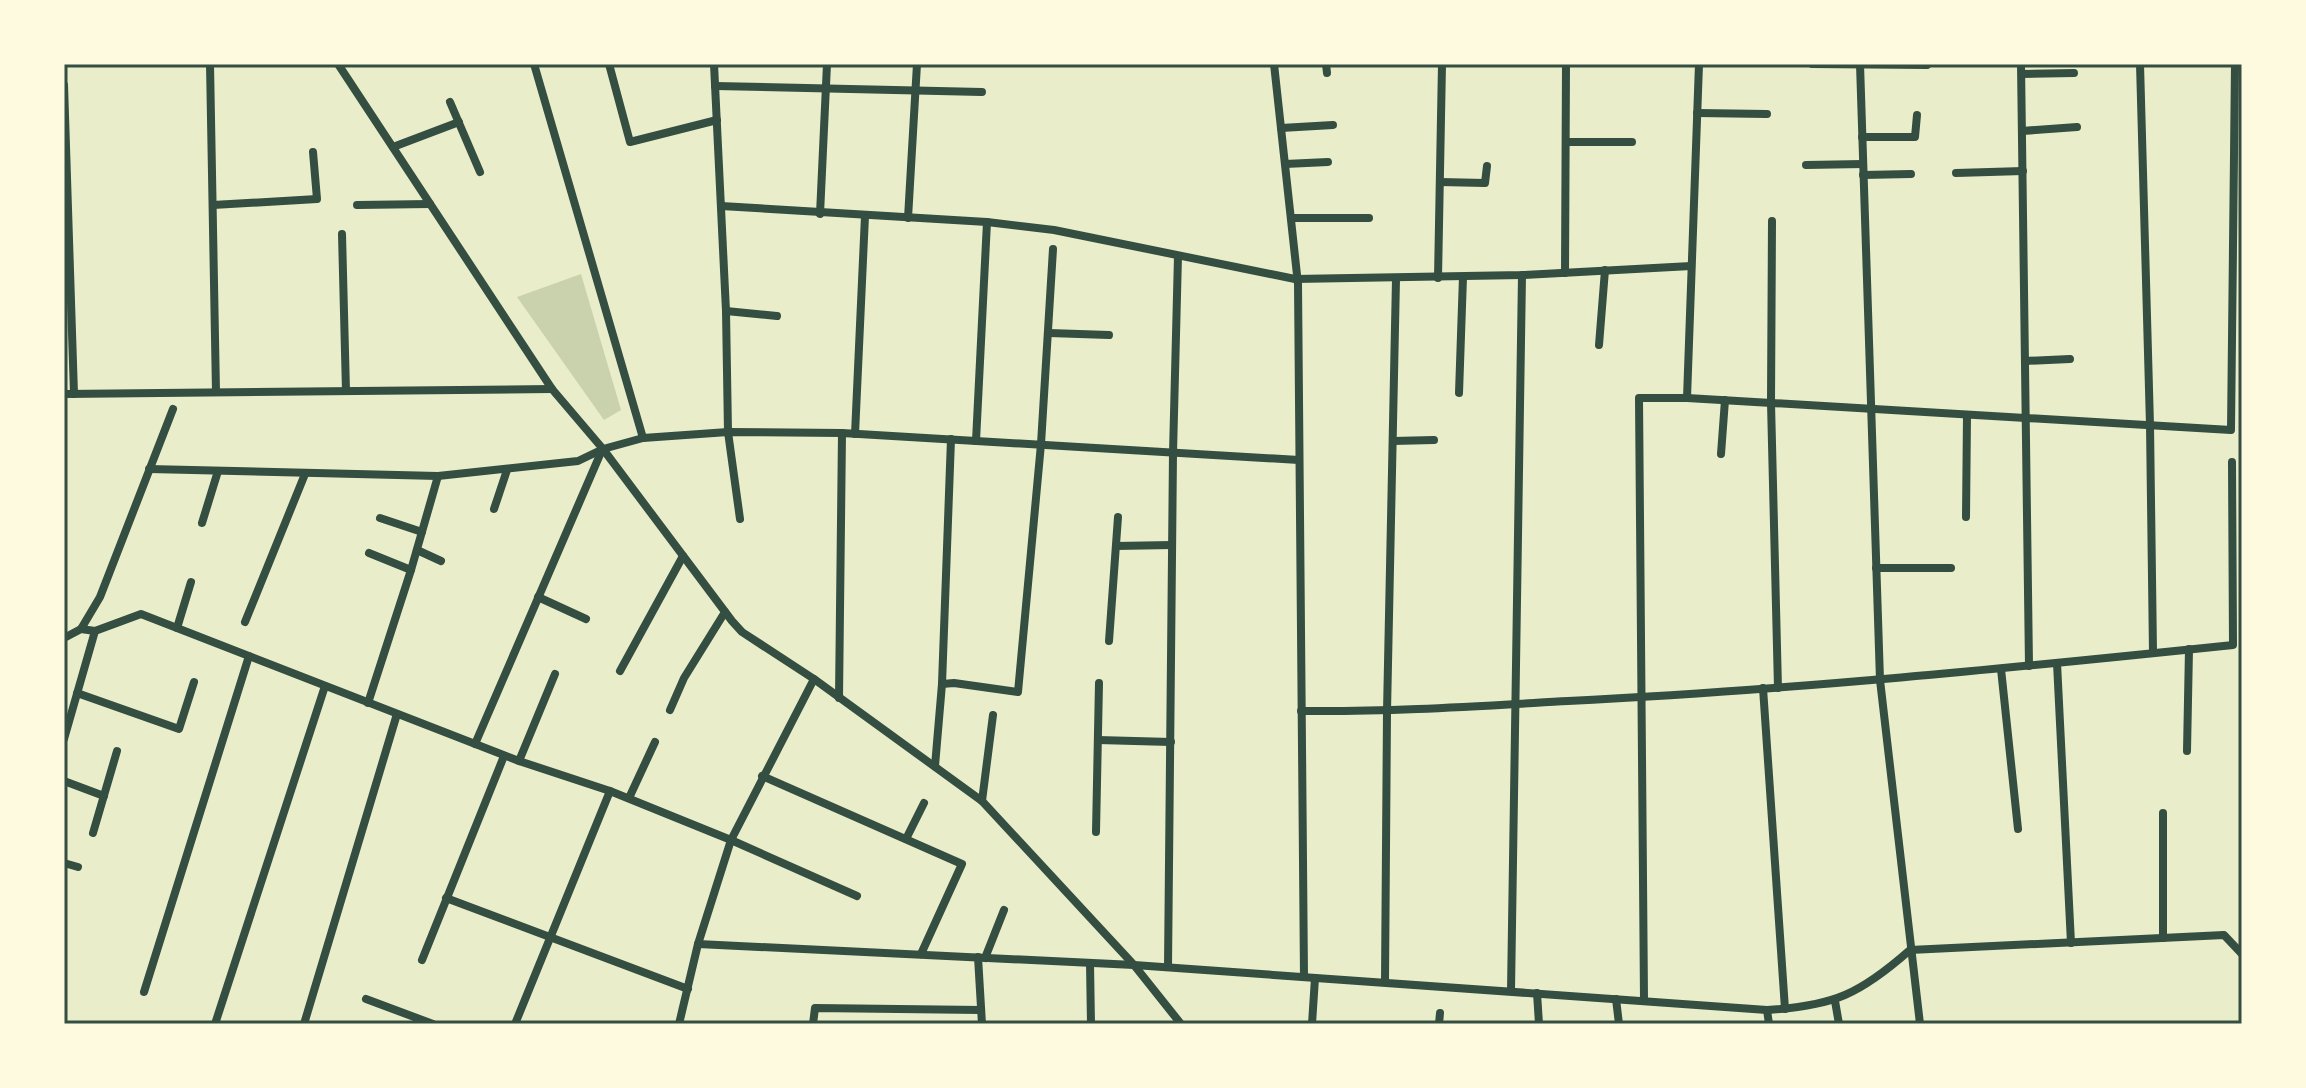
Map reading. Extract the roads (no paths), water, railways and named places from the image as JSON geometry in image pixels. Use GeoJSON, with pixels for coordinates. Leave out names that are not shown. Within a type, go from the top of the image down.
{"type":"FeatureCollection","features":[{"type":"Feature","properties":{"kind":"street"},"geometry":{"type":"LineString","coordinates":[[210,64],[216,392]]}},
{"type":"Feature","properties":{"kind":"street"},"geometry":{"type":"LineString","coordinates":[[534,64],[643,438]]}},
{"type":"Feature","properties":{"kind":"street"},"geometry":{"type":"LineString","coordinates":[[609,64],[630,142],[717,120]]}},
{"type":"Feature","properties":{"kind":"street"},"geometry":{"type":"LineString","coordinates":[[714,64],[726,311],[728,432],[740,519]]}},
{"type":"Feature","properties":{"kind":"street"},"geometry":{"type":"LineString","coordinates":[[820,214],[827,64]]}},
{"type":"Feature","properties":{"kind":"street"},"geometry":{"type":"LineString","coordinates":[[908,218],[917,64]]}},
{"type":"Feature","properties":{"kind":"street"},"geometry":{"type":"LineString","coordinates":[[1274,64],[1295,279],[1298,284],[1304,977]]}},
{"type":"Feature","properties":{"kind":"street"},"geometry":{"type":"LineString","coordinates":[[1438,278],[1442,64]]}},
{"type":"Feature","properties":{"kind":"street"},"geometry":{"type":"LineString","coordinates":[[1565,273],[1566,64]]}},
{"type":"Feature","properties":{"kind":"street"},"geometry":{"type":"LineString","coordinates":[[1687,398],[1699,64]]}},
{"type":"Feature","properties":{"kind":"street"},"geometry":{"type":"LineString","coordinates":[[1812,64],[1927,65]]}},
{"type":"Feature","properties":{"kind":"street"},"geometry":{"type":"LineString","coordinates":[[2021,64],[2029,666]]}},
{"type":"Feature","properties":{"kind":"street"},"geometry":{"type":"LineString","coordinates":[[2140,64],[2153,653]]}},
{"type":"Feature","properties":{"kind":"street"},"geometry":{"type":"LineString","coordinates":[[1644,999],[1639,398],[1725,400],[2231,430],[2238,157],[2235,64]]}},
{"type":"Feature","properties":{"kind":"street"},"geometry":{"type":"LineString","coordinates":[[340,65],[552,389],[603,449],[742,632],[814,679],[982,801],[1134,965],[1181,1024]]}},
{"type":"Feature","properties":{"kind":"street"},"geometry":{"type":"LineString","coordinates":[[1860,65],[1880,680],[1920,1024]]}},
{"type":"Feature","properties":{"kind":"street"},"geometry":{"type":"LineString","coordinates":[[2022,74],[2074,73]]}},
{"type":"Feature","properties":{"kind":"street"},"geometry":{"type":"LineString","coordinates":[[64,85],[69,394],[552,389]]}},
{"type":"Feature","properties":{"kind":"street"},"geometry":{"type":"LineString","coordinates":[[715,86],[982,92]]}},
{"type":"Feature","properties":{"kind":"street"},"geometry":{"type":"LineString","coordinates":[[450,102],[480,172]]}},
{"type":"Feature","properties":{"kind":"street"},"geometry":{"type":"LineString","coordinates":[[1697,113],[1767,114]]}},
{"type":"Feature","properties":{"kind":"street"},"geometry":{"type":"LineString","coordinates":[[1862,137],[1915,137],[1917,115]]}},
{"type":"Feature","properties":{"kind":"street"},"geometry":{"type":"LineString","coordinates":[[393,147],[459,122]]}},
{"type":"Feature","properties":{"kind":"street"},"geometry":{"type":"LineString","coordinates":[[1281,128],[1333,125]]}},
{"type":"Feature","properties":{"kind":"street"},"geometry":{"type":"LineString","coordinates":[[2022,131],[2077,127]]}},
{"type":"Feature","properties":{"kind":"street"},"geometry":{"type":"LineString","coordinates":[[1567,142],[1632,142]]}},
{"type":"Feature","properties":{"kind":"street"},"geometry":{"type":"LineString","coordinates":[[213,205],[317,199],[313,152]]}},
{"type":"Feature","properties":{"kind":"street"},"geometry":{"type":"LineString","coordinates":[[1285,164],[1328,162]]}},
{"type":"Feature","properties":{"kind":"street"},"geometry":{"type":"LineString","coordinates":[[1806,165],[1863,164]]}},
{"type":"Feature","properties":{"kind":"street"},"geometry":{"type":"LineString","coordinates":[[1440,182],[1485,183],[1487,166]]}},
{"type":"Feature","properties":{"kind":"street"},"geometry":{"type":"LineString","coordinates":[[1956,173],[2023,171]]}},
{"type":"Feature","properties":{"kind":"street"},"geometry":{"type":"LineString","coordinates":[[1863,175],[1911,174]]}},
{"type":"Feature","properties":{"kind":"street"},"geometry":{"type":"LineString","coordinates":[[357,205],[430,204]]}},
{"type":"Feature","properties":{"kind":"street"},"geometry":{"type":"LineString","coordinates":[[721,206],[987,222],[1054,230],[1295,279],[1438,278],[1691,266]]}},
{"type":"Feature","properties":{"kind":"street"},"geometry":{"type":"LineString","coordinates":[[855,434],[865,216]]}},
{"type":"Feature","properties":{"kind":"street"},"geometry":{"type":"LineString","coordinates":[[1291,218],[1369,218]]}},
{"type":"Feature","properties":{"kind":"street"},"geometry":{"type":"LineString","coordinates":[[1772,221],[1771,403],[1778,688]]}},
{"type":"Feature","properties":{"kind":"street"},"geometry":{"type":"LineString","coordinates":[[976,441],[987,222]]}},
{"type":"Feature","properties":{"kind":"street"},"geometry":{"type":"LineString","coordinates":[[342,234],[346,391]]}},
{"type":"Feature","properties":{"kind":"street"},"geometry":{"type":"LineString","coordinates":[[942,684],[1018,692],[1041,444],[1053,249]]}},
{"type":"Feature","properties":{"kind":"street"},"geometry":{"type":"LineString","coordinates":[[1168,967],[1178,256]]}},
{"type":"Feature","properties":{"kind":"street"},"geometry":{"type":"LineString","coordinates":[[1599,345],[1605,270]]}},
{"type":"Feature","properties":{"kind":"street"},"geometry":{"type":"LineString","coordinates":[[1511,991],[1522,275]]}},
{"type":"Feature","properties":{"kind":"street"},"geometry":{"type":"LineString","coordinates":[[1459,393],[1463,277]]}},
{"type":"Feature","properties":{"kind":"street"},"geometry":{"type":"LineString","coordinates":[[1385,982],[1396,279]]}},
{"type":"Feature","properties":{"kind":"street"},"geometry":{"type":"LineString","coordinates":[[726,311],[777,316]]}},
{"type":"Feature","properties":{"kind":"street"},"geometry":{"type":"LineString","coordinates":[[1049,333],[1109,335]]}},
{"type":"Feature","properties":{"kind":"street"},"geometry":{"type":"LineString","coordinates":[[2025,361],[2070,359]]}},
{"type":"Feature","properties":{"kind":"street"},"geometry":{"type":"LineString","coordinates":[[1721,454],[1725,400]]}},
{"type":"Feature","properties":{"kind":"street"},"geometry":{"type":"LineString","coordinates":[[64,638],[81,629],[100,597],[173,409]]}},
{"type":"Feature","properties":{"kind":"street"},"geometry":{"type":"LineString","coordinates":[[1966,517],[1967,415]]}},
{"type":"Feature","properties":{"kind":"street"},"geometry":{"type":"LineString","coordinates":[[149,469],[438,476],[578,461],[603,449],[643,438],[728,432],[842,433],[1299,460]]}},
{"type":"Feature","properties":{"kind":"street"},"geometry":{"type":"LineString","coordinates":[[839,698],[842,433]]}},
{"type":"Feature","properties":{"kind":"street"},"geometry":{"type":"LineString","coordinates":[[935,766],[942,684],[951,439]]}},
{"type":"Feature","properties":{"kind":"street"},"geometry":{"type":"LineString","coordinates":[[1393,441],[1434,440]]}},
{"type":"Feature","properties":{"kind":"street"},"geometry":{"type":"LineString","coordinates":[[475,744],[603,449]]}},
{"type":"Feature","properties":{"kind":"street"},"geometry":{"type":"LineString","coordinates":[[1301,711],[1387,712],[1778,688],[2233,645],[2232,462]]}},
{"type":"Feature","properties":{"kind":"street"},"geometry":{"type":"LineString","coordinates":[[494,509],[507,470]]}},
{"type":"Feature","properties":{"kind":"street"},"geometry":{"type":"LineString","coordinates":[[202,523],[218,471]]}},
{"type":"Feature","properties":{"kind":"street"},"geometry":{"type":"LineString","coordinates":[[245,622],[305,474]]}},
{"type":"Feature","properties":{"kind":"street"},"geometry":{"type":"LineString","coordinates":[[368,703],[438,476]]}},
{"type":"Feature","properties":{"kind":"street"},"geometry":{"type":"LineString","coordinates":[[1109,641],[1118,517]]}},
{"type":"Feature","properties":{"kind":"street"},"geometry":{"type":"LineString","coordinates":[[380,518],[422,532]]}},
{"type":"Feature","properties":{"kind":"street"},"geometry":{"type":"LineString","coordinates":[[1116,546],[1172,545]]}},
{"type":"Feature","properties":{"kind":"street"},"geometry":{"type":"LineString","coordinates":[[417,550],[441,561]]}},
{"type":"Feature","properties":{"kind":"street"},"geometry":{"type":"LineString","coordinates":[[369,553],[411,570]]}},
{"type":"Feature","properties":{"kind":"street"},"geometry":{"type":"LineString","coordinates":[[620,671],[683,556]]}},
{"type":"Feature","properties":{"kind":"street"},"geometry":{"type":"LineString","coordinates":[[1876,568],[1951,568]]}},
{"type":"Feature","properties":{"kind":"street"},"geometry":{"type":"LineString","coordinates":[[177,628],[191,582]]}},
{"type":"Feature","properties":{"kind":"street"},"geometry":{"type":"LineString","coordinates":[[538,597],[586,619]]}},
{"type":"Feature","properties":{"kind":"street"},"geometry":{"type":"LineString","coordinates":[[670,710],[684,678],[725,612]]}},
{"type":"Feature","properties":{"kind":"street"},"geometry":{"type":"LineString","coordinates":[[81,629],[95,631],[141,614],[504,756],[629,798],[857,896]]}},
{"type":"Feature","properties":{"kind":"street"},"geometry":{"type":"LineString","coordinates":[[64,739],[95,631]]}},
{"type":"Feature","properties":{"kind":"street"},"geometry":{"type":"LineString","coordinates":[[2187,751],[2189,649]]}},
{"type":"Feature","properties":{"kind":"street"},"geometry":{"type":"LineString","coordinates":[[144,992],[249,656]]}},
{"type":"Feature","properties":{"kind":"street"},"geometry":{"type":"LineString","coordinates":[[2057,663],[2071,943]]}},
{"type":"Feature","properties":{"kind":"street"},"geometry":{"type":"LineString","coordinates":[[2001,669],[2018,829]]}},
{"type":"Feature","properties":{"kind":"street"},"geometry":{"type":"LineString","coordinates":[[519,761],[555,674]]}},
{"type":"Feature","properties":{"kind":"street"},"geometry":{"type":"LineString","coordinates":[[679,1024],[698,944],[731,840],[814,679]]}},
{"type":"Feature","properties":{"kind":"street"},"geometry":{"type":"LineString","coordinates":[[77,693],[179,729],[194,682]]}},
{"type":"Feature","properties":{"kind":"street"},"geometry":{"type":"LineString","coordinates":[[1096,832],[1099,683]]}},
{"type":"Feature","properties":{"kind":"street"},"geometry":{"type":"LineString","coordinates":[[215,1024],[325,686]]}},
{"type":"Feature","properties":{"kind":"street"},"geometry":{"type":"LineString","coordinates":[[1763,688],[1785,1009]]}},
{"type":"Feature","properties":{"kind":"street"},"geometry":{"type":"LineString","coordinates":[[304,1024],[397,714]]}},
{"type":"Feature","properties":{"kind":"street"},"geometry":{"type":"LineString","coordinates":[[982,801],[993,715]]}},
{"type":"Feature","properties":{"kind":"street"},"geometry":{"type":"LineString","coordinates":[[1098,740],[1171,742]]}},
{"type":"Feature","properties":{"kind":"street"},"geometry":{"type":"LineString","coordinates":[[629,798],[655,742]]}},
{"type":"Feature","properties":{"kind":"street"},"geometry":{"type":"LineString","coordinates":[[93,833],[117,751]]}},
{"type":"Feature","properties":{"kind":"street"},"geometry":{"type":"LineString","coordinates":[[422,960],[504,756]]}},
{"type":"Feature","properties":{"kind":"street"},"geometry":{"type":"LineString","coordinates":[[762,776],[962,864],[921,954]]}},
{"type":"Feature","properties":{"kind":"street"},"geometry":{"type":"LineString","coordinates":[[64,781],[104,796]]}},
{"type":"Feature","properties":{"kind":"street"},"geometry":{"type":"LineString","coordinates":[[515,1024],[610,791]]}},
{"type":"Feature","properties":{"kind":"street"},"geometry":{"type":"LineString","coordinates":[[906,839],[924,803]]}},
{"type":"Feature","properties":{"kind":"street"},"geometry":{"type":"LineString","coordinates":[[2163,813],[2163,938]]}},
{"type":"Feature","properties":{"kind":"street"},"geometry":{"type":"LineString","coordinates":[[64,863],[78,867]]}},
{"type":"Feature","properties":{"kind":"street"},"geometry":{"type":"LineString","coordinates":[[446,898],[688,989]]}},
{"type":"Feature","properties":{"kind":"street"},"geometry":{"type":"LineString","coordinates":[[982,1024],[981,958],[1004,910]]}},
{"type":"Feature","properties":{"kind":"street"},"geometry":{"type":"LineString","coordinates":[[698,944],[1168,967],[1767,1010],[1835,1001],[1877,979],[1910,950],[2224,935],[2242,954]]}},
{"type":"Feature","properties":{"kind":"street"},"geometry":{"type":"LineString","coordinates":[[1090,963],[1091,1024]]}},
{"type":"Feature","properties":{"kind":"street"},"geometry":{"type":"LineString","coordinates":[[1312,1024],[1315,978]]}},
{"type":"Feature","properties":{"kind":"street"},"geometry":{"type":"LineString","coordinates":[[1537,993],[1539,1024]]}},
{"type":"Feature","properties":{"kind":"street"},"geometry":{"type":"LineString","coordinates":[[366,999],[433,1024]]}},
{"type":"Feature","properties":{"kind":"street"},"geometry":{"type":"LineString","coordinates":[[1616,999],[1619,1024]]}},
{"type":"Feature","properties":{"kind":"street"},"geometry":{"type":"LineString","coordinates":[[1835,1001],[1839,1024]]}},
{"type":"Feature","properties":{"kind":"street"},"geometry":{"type":"LineString","coordinates":[[813,1024],[815,1008],[981,1010]]}},
{"type":"Feature","properties":{"kind":"street"},"geometry":{"type":"LineString","coordinates":[[1767,1010],[1769,1024]]}},
{"type":"Feature","properties":{"kind":"street"},"geometry":{"type":"LineString","coordinates":[[399,1024],[403,1013]]}},
{"type":"Feature","properties":{"kind":"street"},"geometry":{"type":"LineString","coordinates":[[1439,1024],[1440,1013]]}}]}
